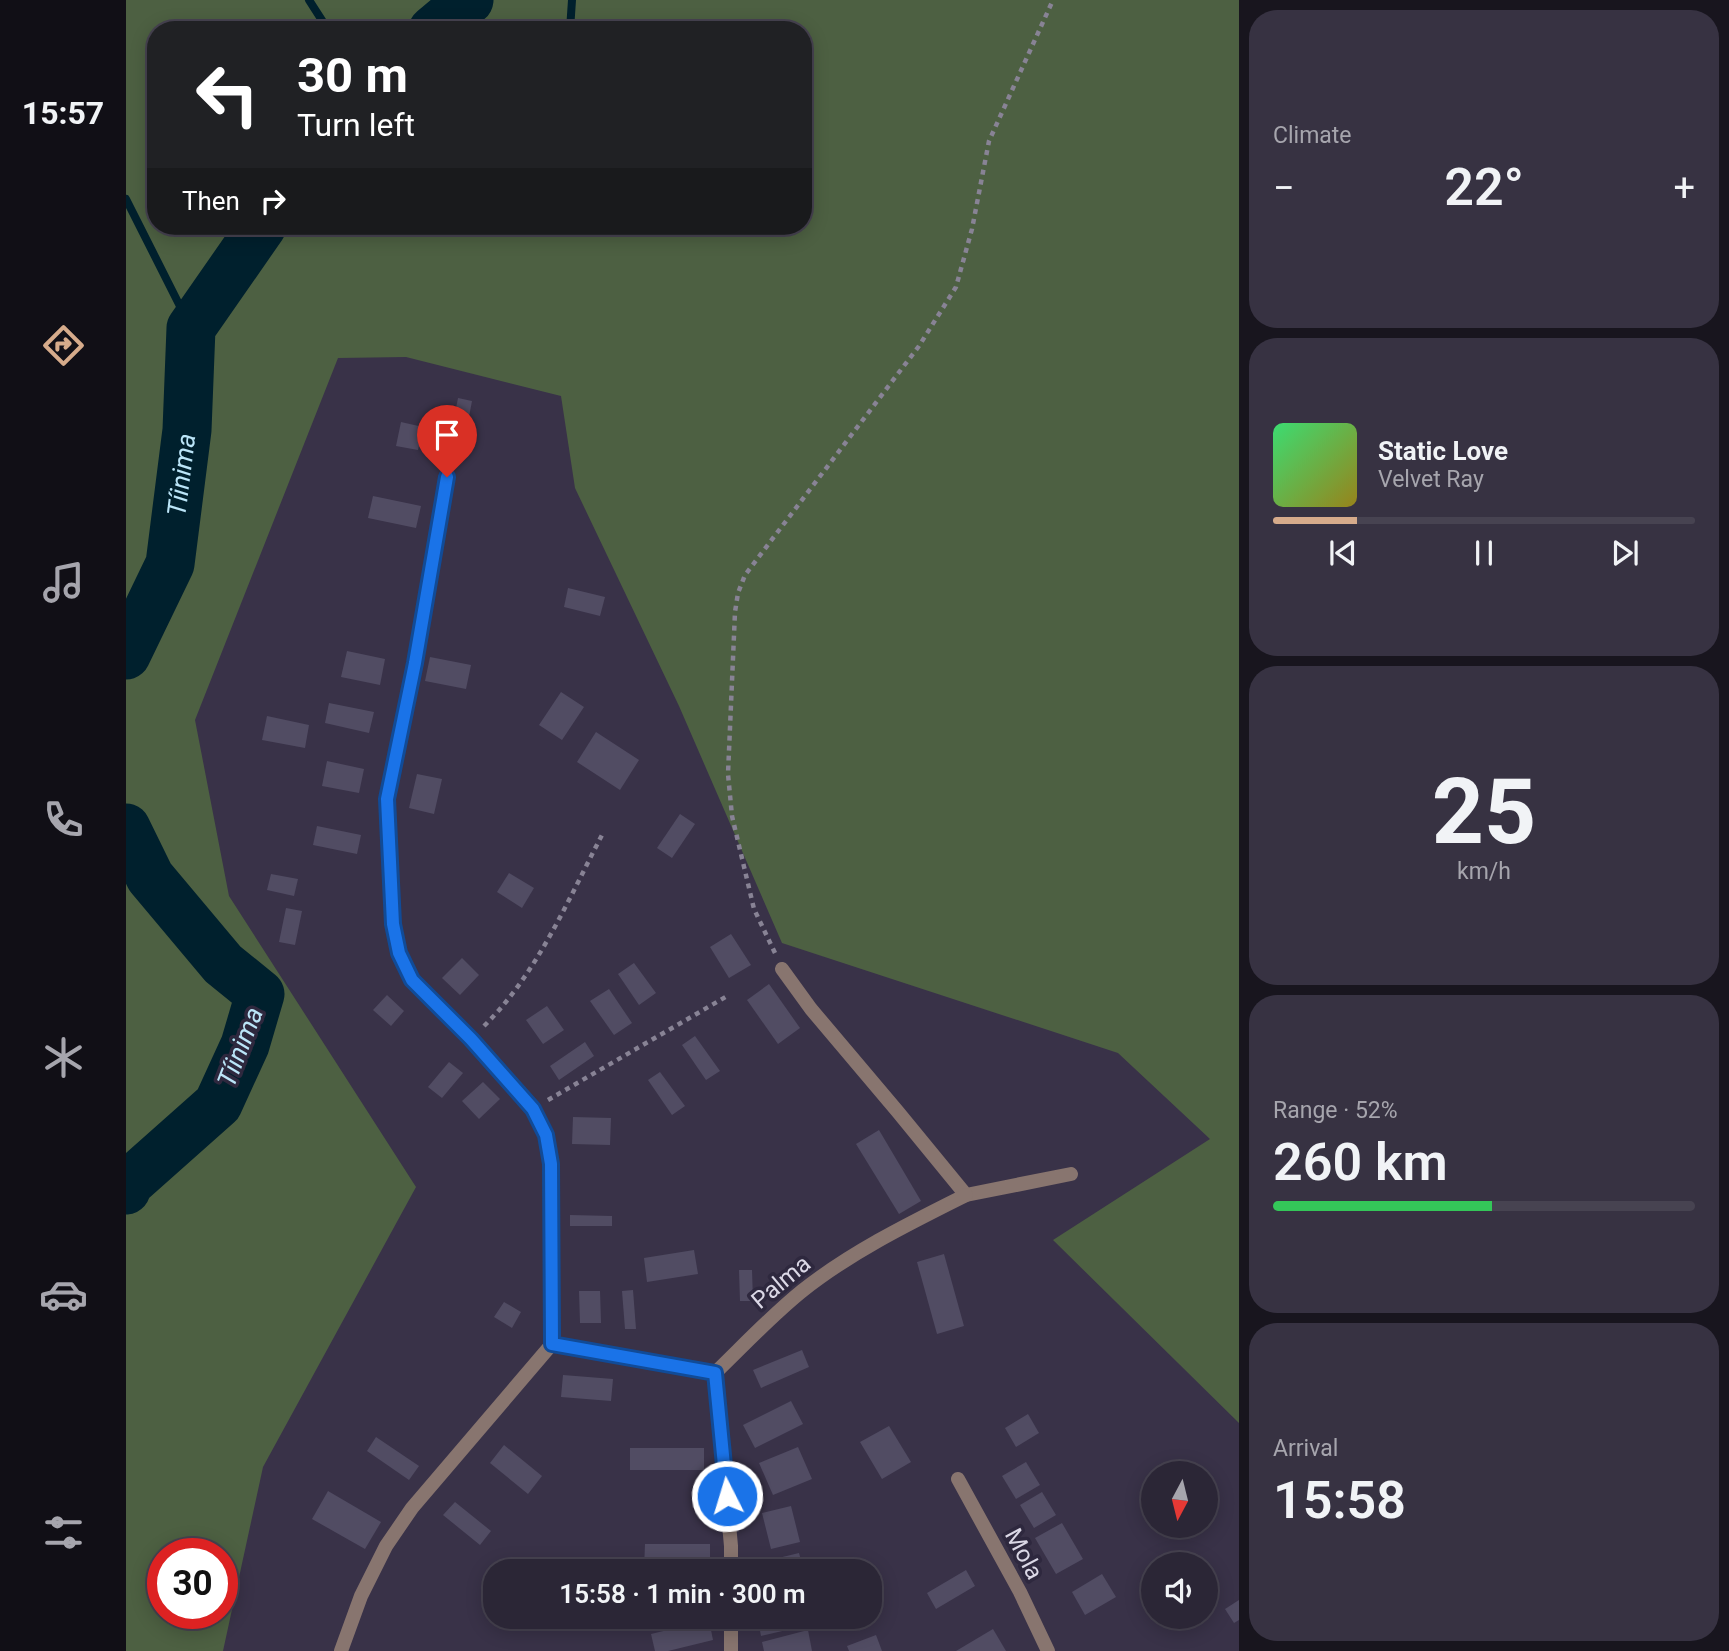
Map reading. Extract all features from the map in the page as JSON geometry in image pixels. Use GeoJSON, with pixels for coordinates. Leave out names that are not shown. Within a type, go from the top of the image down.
{"type":"FeatureCollection","features":[{"type":"Feature","properties":{"kind":"street"},"geometry":{"type":"LineString","coordinates":[[341,1651],[360,1595],[399,1527],[476,1431],[552,1344],[551,1164],[546,1135],[533,1109],[471,1039],[412,980],[399,953],[393,924],[387,799],[415,663],[447,477]]}},
{"type":"Feature","properties":{"kind":"street"},"geometry":{"type":"LineString","coordinates":[[782,969],[811,1009],[965,1195]]}},
{"type":"Feature","properties":{"kind":"street","name":"Palma"},"geometry":{"type":"LineString","coordinates":[[715,1373],[791,1300],[830,1270],[892,1233],[965,1195],[1071,1174]]}},
{"type":"Feature","properties":{"kind":"street"},"geometry":{"type":"LineString","coordinates":[[552,1344],[715,1373],[731,1559]]}},
{"type":"Feature","properties":{"kind":"street","name":"Mola"},"geometry":{"type":"LineString","coordinates":[[958,1479],[1020,1592],[1048,1651]]}},
{"type":"Feature","properties":{"kind":"street"},"geometry":{"type":"LineString","coordinates":[[731,1629],[731,1651]]}},
{"type":"Feature","properties":{"kind":"path"},"geometry":{"type":"LineString","coordinates":[[782,969],[754,909],[732,816],[729,774],[734,622],[738,593],[745,575],[919,346],[956,287],[972,229],[989,141],[1053,0]]}},
{"type":"Feature","properties":{"kind":"path"},"geometry":{"type":"LineString","coordinates":[[471,1039],[502,1008],[529,969],[602,835]]}},
{"type":"Feature","properties":{"kind":"path"},"geometry":{"type":"LineString","coordinates":[[533,1109],[729,995]]}},
{"type":"Feature","properties":{"kind":"green space"},"geometry":{"type":"Polygon","coordinates":[[[126,0],[1239,0],[1239,1423],[1053,1240],[1210,1139],[1118,1053],[782,943],[679,706],[575,488],[561,396],[406,357],[338,358],[195,720],[229,896],[416,1187],[263,1467],[238,1582],[238,1538],[147,1538],[147,1629],[228,1629],[223,1651],[126,1651],[126,0]]]}},
{"type":"Feature","properties":{"kind":"building"},"geometry":{"type":"Polygon","coordinates":[[[458,398],[472,401],[466,433],[452,429],[458,398]]]}},
{"type":"Feature","properties":{"kind":"building"},"geometry":{"type":"Polygon","coordinates":[[[401,422],[423,427],[418,450],[396,446],[401,422]]]}},
{"type":"Feature","properties":{"kind":"building"},"geometry":{"type":"Polygon","coordinates":[[[373,496],[421,506],[416,528],[368,518],[373,496]]]}},
{"type":"Feature","properties":{"kind":"building"},"geometry":{"type":"Polygon","coordinates":[[[568,588],[605,597],[600,616],[564,607],[568,588]]]}},
{"type":"Feature","properties":{"kind":"building"},"geometry":{"type":"Polygon","coordinates":[[[347,651],[385,659],[380,685],[341,677],[347,651]]]}},
{"type":"Feature","properties":{"kind":"building"},"geometry":{"type":"Polygon","coordinates":[[[430,657],[471,665],[466,689],[425,681],[430,657]]]}},
{"type":"Feature","properties":{"kind":"building"},"geometry":{"type":"Polygon","coordinates":[[[561,692],[584,707],[562,740],[539,725],[561,692]]]}},
{"type":"Feature","properties":{"kind":"building"},"geometry":{"type":"Polygon","coordinates":[[[329,703],[374,712],[369,733],[325,723],[329,703]]]}},
{"type":"Feature","properties":{"kind":"building"},"geometry":{"type":"Polygon","coordinates":[[[267,716],[309,725],[305,748],[262,740],[267,716]]]}},
{"type":"Feature","properties":{"kind":"building"},"geometry":{"type":"Polygon","coordinates":[[[596,732],[639,760],[620,790],[577,762],[596,732]]]}},
{"type":"Feature","properties":{"kind":"building"},"geometry":{"type":"Polygon","coordinates":[[[327,761],[364,769],[359,793],[322,786],[327,761]]]}},
{"type":"Feature","properties":{"kind":"building"},"geometry":{"type":"Polygon","coordinates":[[[417,774],[442,779],[434,814],[409,808],[417,774]]]}},
{"type":"Feature","properties":{"kind":"building"},"geometry":{"type":"Polygon","coordinates":[[[680,814],[695,824],[672,858],[657,848],[680,814]]]}},
{"type":"Feature","properties":{"kind":"building"},"geometry":{"type":"Polygon","coordinates":[[[317,826],[361,835],[357,854],[313,845],[317,826]]]}},
{"type":"Feature","properties":{"kind":"building"},"geometry":{"type":"Polygon","coordinates":[[[509,873],[534,888],[522,908],[497,892],[509,873]]]}},
{"type":"Feature","properties":{"kind":"building"},"geometry":{"type":"Polygon","coordinates":[[[271,874],[298,879],[294,896],[267,890],[271,874]]]}},
{"type":"Feature","properties":{"kind":"building"},"geometry":{"type":"Polygon","coordinates":[[[286,908],[302,911],[295,945],[279,942],[286,908]]]}},
{"type":"Feature","properties":{"kind":"building"},"geometry":{"type":"Polygon","coordinates":[[[731,934],[751,965],[729,978],[710,947],[731,934]]]}},
{"type":"Feature","properties":{"kind":"building"},"geometry":{"type":"Polygon","coordinates":[[[462,958],[479,975],[460,995],[442,978],[462,958]]]}},
{"type":"Feature","properties":{"kind":"building"},"geometry":{"type":"Polygon","coordinates":[[[634,963],[656,993],[639,1005],[618,974],[634,963]]]}},
{"type":"Feature","properties":{"kind":"building"},"geometry":{"type":"Polygon","coordinates":[[[769,984],[800,1028],[778,1044],[747,1000],[769,984]]]}},
{"type":"Feature","properties":{"kind":"building"},"geometry":{"type":"Polygon","coordinates":[[[609,989],[632,1023],[614,1035],[590,1001],[609,989]]]}},
{"type":"Feature","properties":{"kind":"building"},"geometry":{"type":"Polygon","coordinates":[[[387,995],[404,1011],[391,1026],[373,1010],[387,995]]]}},
{"type":"Feature","properties":{"kind":"building"},"geometry":{"type":"Polygon","coordinates":[[[547,1006],[564,1030],[543,1044],[526,1020],[547,1006]]]}},
{"type":"Feature","properties":{"kind":"building"},"geometry":{"type":"Polygon","coordinates":[[[695,1036],[720,1071],[706,1080],[682,1045],[695,1036]]]}},
{"type":"Feature","properties":{"kind":"building"},"geometry":{"type":"Polygon","coordinates":[[[585,1042],[594,1056],[559,1080],[550,1066],[585,1042]]]}},
{"type":"Feature","properties":{"kind":"building"},"geometry":{"type":"Polygon","coordinates":[[[449,1062],[463,1073],[442,1098],[428,1087],[449,1062]]]}},
{"type":"Feature","properties":{"kind":"building"},"geometry":{"type":"Polygon","coordinates":[[[660,1072],[685,1106],[672,1115],[648,1080],[660,1072]]]}},
{"type":"Feature","properties":{"kind":"building"},"geometry":{"type":"Polygon","coordinates":[[[483,1082],[500,1099],[479,1119],[462,1101],[483,1082]]]}},
{"type":"Feature","properties":{"kind":"building"},"geometry":{"type":"Polygon","coordinates":[[[573,1117],[611,1118],[610,1145],[572,1144],[573,1117]]]}},
{"type":"Feature","properties":{"kind":"building"},"geometry":{"type":"Polygon","coordinates":[[[879,1130],[921,1201],[899,1214],[856,1144],[879,1130]]]}},
{"type":"Feature","properties":{"kind":"building"},"geometry":{"type":"Polygon","coordinates":[[[570,1215],[612,1216],[612,1226],[570,1226],[570,1215]]]}},
{"type":"Feature","properties":{"kind":"building"},"geometry":{"type":"Polygon","coordinates":[[[694,1250],[698,1274],[647,1282],[644,1258],[694,1250]]]}},
{"type":"Feature","properties":{"kind":"building"},"geometry":{"type":"Polygon","coordinates":[[[944,1254],[964,1326],[937,1334],[917,1262],[944,1254]]]}},
{"type":"Feature","properties":{"kind":"building"},"geometry":{"type":"Polygon","coordinates":[[[739,1270],[752,1270],[753,1301],[740,1301],[739,1270]]]}},
{"type":"Feature","properties":{"kind":"building"},"geometry":{"type":"Polygon","coordinates":[[[633,1290],[636,1329],[625,1329],[622,1291],[633,1290]]]}},
{"type":"Feature","properties":{"kind":"building"},"geometry":{"type":"Polygon","coordinates":[[[579,1291],[600,1291],[601,1323],[580,1323],[579,1291]]]}},
{"type":"Feature","properties":{"kind":"building"},"geometry":{"type":"Polygon","coordinates":[[[504,1302],[521,1312],[512,1328],[494,1317],[504,1302]]]}},
{"type":"Feature","properties":{"kind":"building"},"geometry":{"type":"Polygon","coordinates":[[[802,1350],[809,1367],[761,1388],[753,1370],[802,1350]]]}},
{"type":"Feature","properties":{"kind":"building"},"geometry":{"type":"Polygon","coordinates":[[[563,1375],[613,1379],[611,1401],[561,1397],[563,1375]]]}},
{"type":"Feature","properties":{"kind":"building"},"geometry":{"type":"Polygon","coordinates":[[[791,1401],[803,1424],[755,1448],[743,1425],[791,1401]]]}},
{"type":"Feature","properties":{"kind":"building"},"geometry":{"type":"Polygon","coordinates":[[[1028,1414],[1039,1433],[1016,1447],[1005,1428],[1028,1414]]]}},
{"type":"Feature","properties":{"kind":"building"},"geometry":{"type":"Polygon","coordinates":[[[889,1426],[911,1462],[882,1479],[860,1442],[889,1426]]]}},
{"type":"Feature","properties":{"kind":"building"},"geometry":{"type":"Polygon","coordinates":[[[376,1437],[419,1466],[409,1480],[367,1451],[376,1437]]]}},
{"type":"Feature","properties":{"kind":"building"},"geometry":{"type":"Polygon","coordinates":[[[504,1445],[542,1476],[528,1494],[490,1463],[504,1445]]]}},
{"type":"Feature","properties":{"kind":"building"},"geometry":{"type":"Polygon","coordinates":[[[798,1447],[812,1479],[773,1495],[759,1463],[798,1447]]]}},
{"type":"Feature","properties":{"kind":"building"},"geometry":{"type":"Polygon","coordinates":[[[630,1448],[704,1448],[704,1470],[630,1470],[630,1448]]]}},
{"type":"Feature","properties":{"kind":"building"},"geometry":{"type":"Polygon","coordinates":[[[1026,1462],[1040,1485],[1016,1499],[1002,1476],[1026,1462]]]}},
{"type":"Feature","properties":{"kind":"building"},"geometry":{"type":"Polygon","coordinates":[[[328,1491],[381,1522],[365,1549],[312,1519],[328,1491]]]}},
{"type":"Feature","properties":{"kind":"building"},"geometry":{"type":"Polygon","coordinates":[[[1042,1492],[1056,1515],[1034,1528],[1020,1505],[1042,1492]]]}},
{"type":"Feature","properties":{"kind":"building"},"geometry":{"type":"Polygon","coordinates":[[[455,1502],[491,1531],[480,1545],[443,1515],[455,1502]]]}},
{"type":"Feature","properties":{"kind":"building"},"geometry":{"type":"Polygon","coordinates":[[[791,1506],[800,1542],[771,1549],[762,1513],[791,1506]]]}},
{"type":"Feature","properties":{"kind":"building"},"geometry":{"type":"Polygon","coordinates":[[[1062,1523],[1083,1559],[1056,1574],[1035,1538],[1062,1523]]]}},
{"type":"Feature","properties":{"kind":"building"},"geometry":{"type":"Polygon","coordinates":[[[645,1544],[710,1544],[710,1559],[644,1559],[645,1544]]]}},
{"type":"Feature","properties":{"kind":"building"},"geometry":{"type":"Polygon","coordinates":[[[799,1553],[801,1559],[774,1559],[799,1553]]]}},
{"type":"Feature","properties":{"kind":"building"},"geometry":{"type":"Polygon","coordinates":[[[966,1570],[975,1586],[936,1609],[927,1593],[966,1570]]]}},
{"type":"Feature","properties":{"kind":"building"},"geometry":{"type":"Polygon","coordinates":[[[1102,1574],[1116,1597],[1085,1615],[1072,1592],[1102,1574]]]}},
{"type":"Feature","properties":{"kind":"building"},"geometry":{"type":"Polygon","coordinates":[[[1239,1600],[1239,1620],[1234,1623],[1225,1609],[1239,1600]]]}},
{"type":"Feature","properties":{"kind":"building"},"geometry":{"type":"Polygon","coordinates":[[[672,1629],[711,1629],[713,1640],[668,1651],[655,1651],[651,1634],[672,1629]]]}},
{"type":"Feature","properties":{"kind":"building"},"geometry":{"type":"Polygon","coordinates":[[[760,1629],[791,1629],[761,1636],[760,1629]]]}},
{"type":"Feature","properties":{"kind":"building"},"geometry":{"type":"Polygon","coordinates":[[[993,1629],[1006,1651],[956,1651],[993,1629]]]}},
{"type":"Feature","properties":{"kind":"building"},"geometry":{"type":"Polygon","coordinates":[[[808,1630],[812,1651],[764,1651],[762,1642],[808,1630]]]}},
{"type":"Feature","properties":{"kind":"building"},"geometry":{"type":"Polygon","coordinates":[[[876,1635],[882,1651],[849,1651],[847,1646],[876,1635]]]}},
{"type":"Feature","properties":{"kind":"waterway","name":"Tíinima"},"geometry":{"type":"LineString","coordinates":[[309,0],[322,21]]}},
{"type":"Feature","properties":{"kind":"waterway","name":"Tíinima"},"geometry":{"type":"LineString","coordinates":[[444,21],[469,0]]}},
{"type":"Feature","properties":{"kind":"waterway","name":"Tíinima"},"geometry":{"type":"LineString","coordinates":[[571,21],[572,0]]}},
{"type":"Feature","properties":{"kind":"waterway","name":"Tíinima"},"geometry":{"type":"LineString","coordinates":[[126,199],[191,328]]}},
{"type":"Feature","properties":{"kind":"waterway","name":"Tíinima"},"geometry":{"type":"LineString","coordinates":[[126,655],[170,564],[187,430],[191,328],[256,235]]}},
{"type":"Feature","properties":{"kind":"waterway","name":"Tíinima"},"geometry":{"type":"LineString","coordinates":[[126,828],[150,877],[223,964],[260,994],[245,1045],[218,1104],[128,1184],[126,1190]]}},
{"type":"Feature","properties":{"kind":"route"},"geometry":{"type":"LineString","coordinates":[[447,477],[415,663],[387,799],[393,924],[399,953],[412,980],[471,1039],[533,1109],[546,1135],[551,1164],[552,1344],[715,1373],[727,1496]]}}]}
